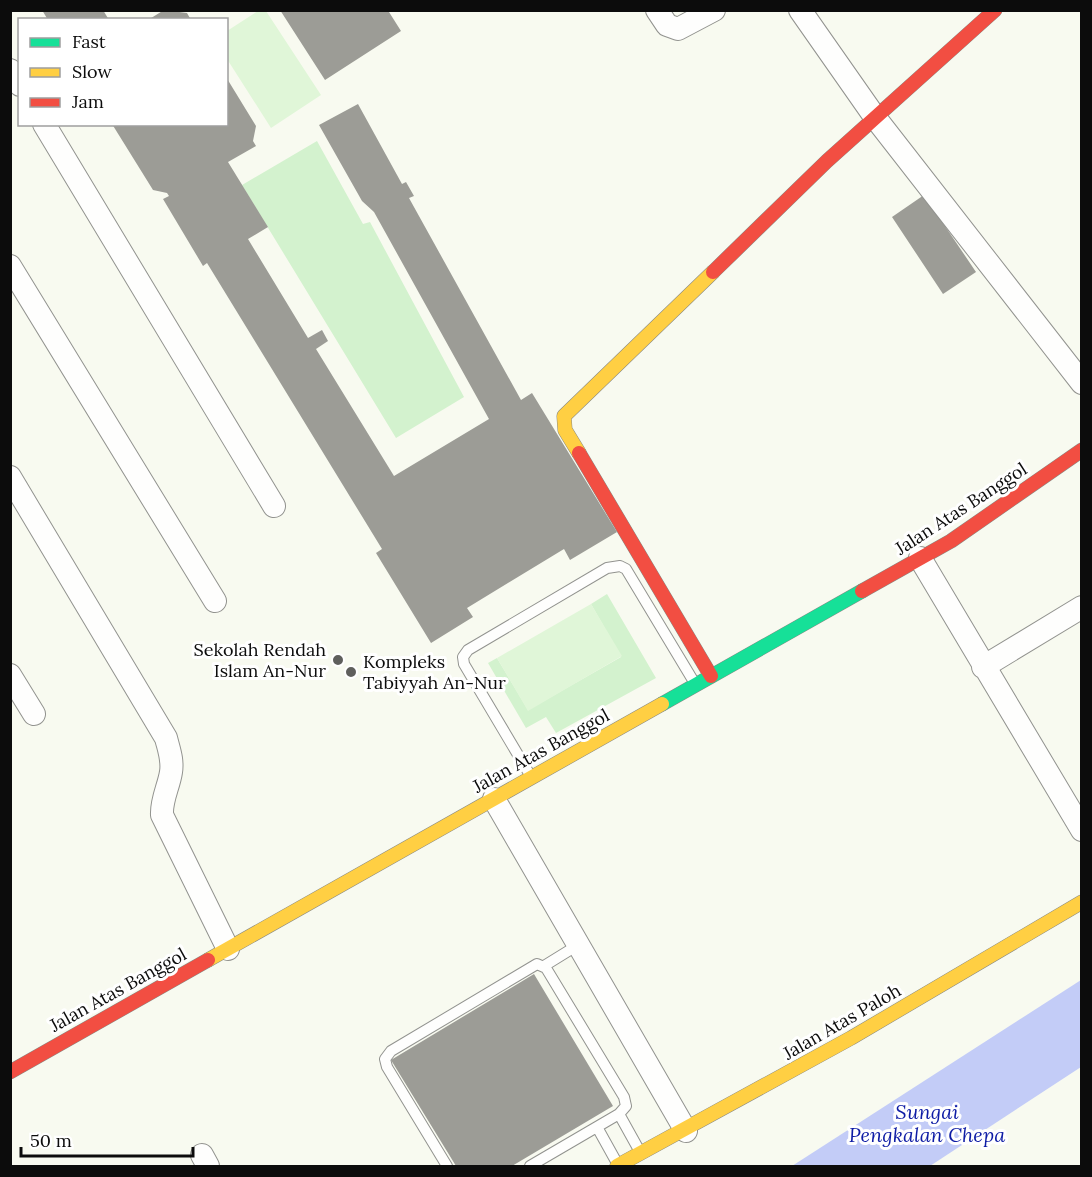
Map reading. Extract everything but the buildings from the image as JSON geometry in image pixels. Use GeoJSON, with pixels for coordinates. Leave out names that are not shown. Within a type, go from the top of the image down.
{"type":"FeatureCollection","features":[{"type":"Feature","properties":{"kind":"street"},"geometry":{"type":"LineString","coordinates":[[657,10],[667,25],[678,28],[714,10]]}},
{"type":"Feature","properties":{"kind":"street"},"geometry":{"type":"LineString","coordinates":[[800,10],[877,120],[1082,383]]}},
{"type":"Feature","properties":{"kind":"street"},"geometry":{"type":"LineString","coordinates":[[711,676],[565,430],[564,416],[827,161],[877,120],[995,10]]}},
{"type":"Feature","properties":{"kind":"street"},"geometry":{"type":"LineString","coordinates":[[45,126],[274,507]]}},
{"type":"Feature","properties":{"kind":"street"},"geometry":{"type":"LineString","coordinates":[[10,266],[214,601]]}},
{"type":"Feature","properties":{"kind":"street","name":"Jalan Atas Banggol"},"geometry":{"type":"LineString","coordinates":[[10,1072],[920,558],[979,522],[1082,450]]}},
{"type":"Feature","properties":{"kind":"street"},"geometry":{"type":"LineString","coordinates":[[10,477],[166,738],[172,758],[171,773],[161,807],[162,814],[228,949]]}},
{"type":"Feature","properties":{"kind":"street"},"geometry":{"type":"LineString","coordinates":[[920,558],[1082,830]]}},
{"type":"Feature","properties":{"kind":"street"},"geometry":{"type":"LineString","coordinates":[[983,667],[1082,607]]}},
{"type":"Feature","properties":{"kind":"street"},"geometry":{"type":"LineString","coordinates":[[10,675],[34,714]]}},
{"type":"Feature","properties":{"kind":"street"},"geometry":{"type":"LineString","coordinates":[[494,799],[686,1131]]}},
{"type":"Feature","properties":{"kind":"street","name":"Jalan Atas Paloh"},"geometry":{"type":"LineString","coordinates":[[618,1166],[686,1131],[957,978],[1082,902]]}},
{"type":"Feature","properties":{"kind":"lane"},"geometry":{"type":"LineString","coordinates":[[531,777],[464,664],[463,657],[468,650],[607,568],[620,566],[626,569],[696,685]]}},
{"type":"Feature","properties":{"kind":"lane"},"geometry":{"type":"LineString","coordinates":[[447,1167],[387,1067],[385,1059],[391,1051],[534,966],[544,966],[578,945]]}},
{"type":"Feature","properties":{"kind":"lane"},"geometry":{"type":"LineString","coordinates":[[530,1167],[619,1114],[626,1106],[624,1097],[544,966]]}},
{"type":"Feature","properties":{"kind":"lane"},"geometry":{"type":"LineString","coordinates":[[619,1114],[641,1154]]}},
{"type":"Feature","properties":{"kind":"lane"},"geometry":{"type":"LineString","coordinates":[[597,1127],[618,1166]]}},
{"type":"Feature","properties":{"kind":"green space"},"geometry":{"type":"Polygon","coordinates":[[[258,11],[266,11],[321,95],[271,128],[228,61],[228,30],[258,11]]]}},
{"type":"Feature","properties":{"kind":"green space"},"geometry":{"type":"Polygon","coordinates":[[[317,141],[363,224],[370,222],[464,397],[396,438],[242,185],[317,141]]]}},
{"type":"Feature","properties":{"kind":"green space"},"geometry":{"type":"Polygon","coordinates":[[[607,594],[656,678],[556,733],[546,717],[526,728],[488,663],[497,658],[528,710],[621,657],[591,604],[607,594]]]}},
{"type":"Feature","properties":{"kind":"green space"},"geometry":{"type":"Polygon","coordinates":[[[591,604],[622,656],[528,711],[497,658],[591,604]]]}},
{"type":"Feature","properties":{"kind":"water","name":"Sungai Pengkalan Chepa"},"geometry":{"type":"Polygon","coordinates":[[[1081,980],[1081,1067],[930,1166],[792,1166],[1081,980]]]}},
{"type":"Feature","properties":{"kind":"traffic: fast"},"geometry":{"type":"LineString","coordinates":[[662,704],[862,591]]}},
{"type":"Feature","properties":{"kind":"traffic: slow"},"geometry":{"type":"LineString","coordinates":[[579,453],[565,430],[564,416],[713,272]]}},
{"type":"Feature","properties":{"kind":"traffic: slow"},"geometry":{"type":"LineString","coordinates":[[208,960],[662,704]]}},
{"type":"Feature","properties":{"kind":"traffic: slow"},"geometry":{"type":"LineString","coordinates":[[617,1166],[851,1038],[1082,902]]}},
{"type":"Feature","properties":{"kind":"traffic: jam"},"geometry":{"type":"LineString","coordinates":[[713,272],[827,161],[995,10]]}},
{"type":"Feature","properties":{"kind":"traffic: jam"},"geometry":{"type":"LineString","coordinates":[[862,591],[951,541],[1082,450]]}},
{"type":"Feature","properties":{"kind":"traffic: jam"},"geometry":{"type":"LineString","coordinates":[[579,453],[711,676]]}},
{"type":"Feature","properties":{"kind":"traffic: jam"},"geometry":{"type":"LineString","coordinates":[[10,1072],[208,960]]}},
{"type":"Feature","properties":{"kind":"place","name":"Sekolah Rendah Islam An-Nur"},"geometry":{"type":"Point","coordinates":[338,660]}},
{"type":"Feature","properties":{"kind":"place","name":"Kompleks Tabiyyah An-Nur"},"geometry":{"type":"Point","coordinates":[351,672]}}]}
